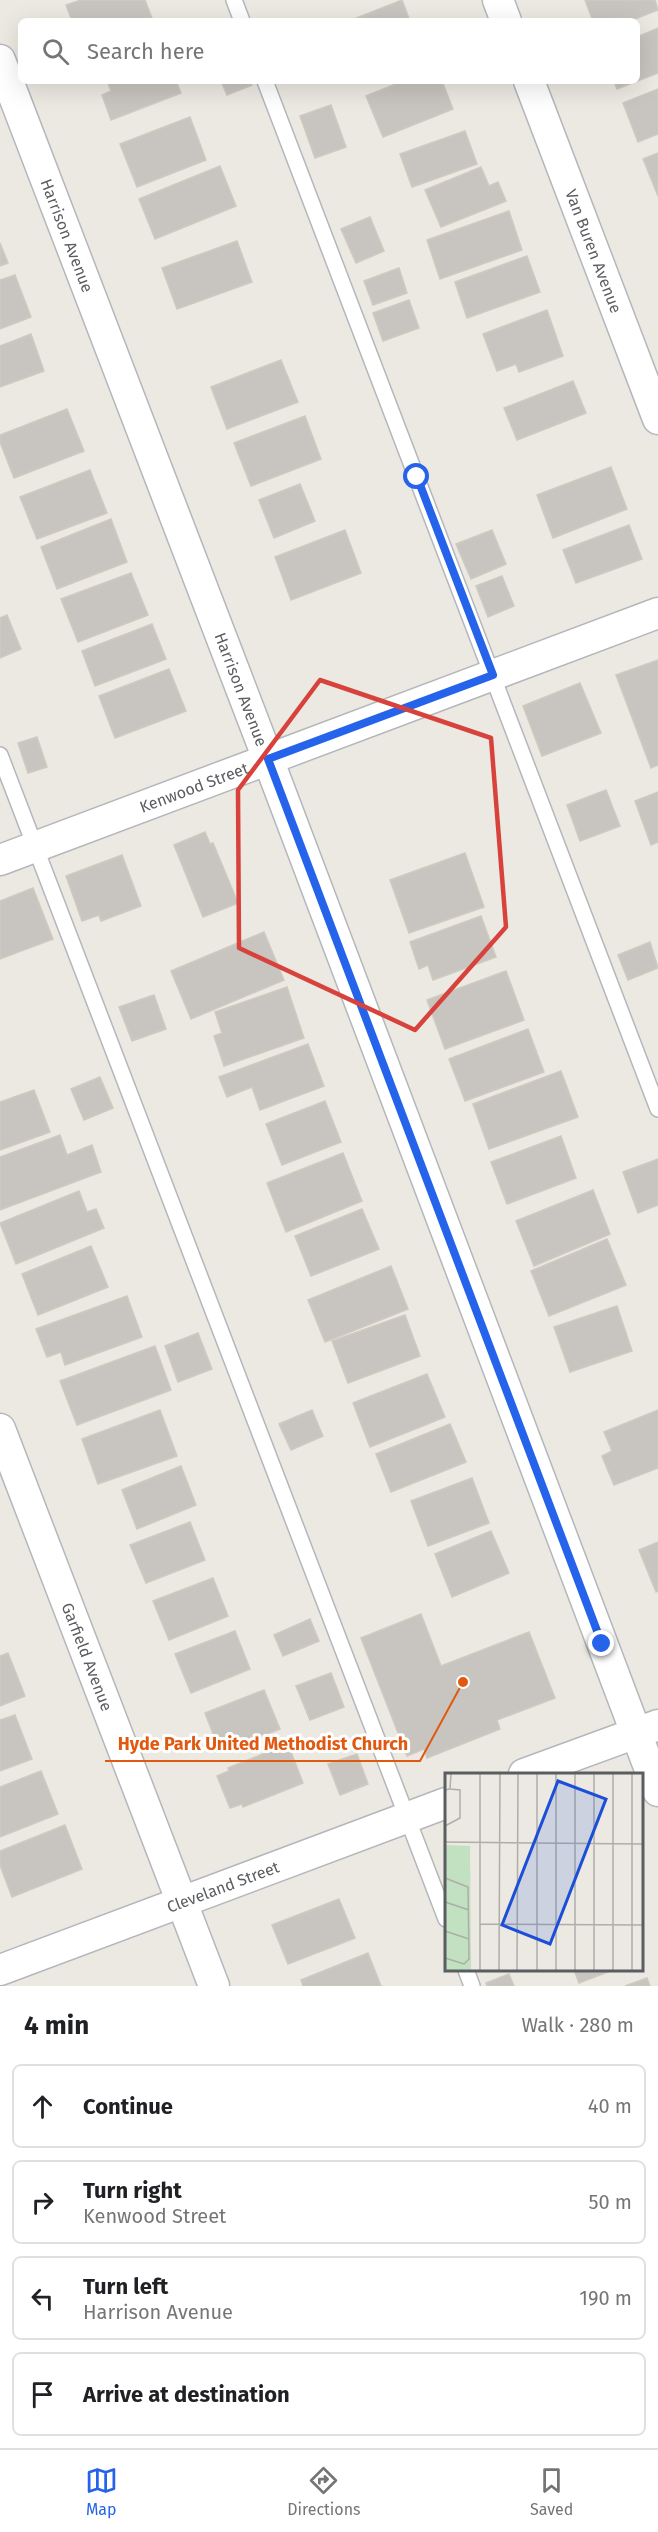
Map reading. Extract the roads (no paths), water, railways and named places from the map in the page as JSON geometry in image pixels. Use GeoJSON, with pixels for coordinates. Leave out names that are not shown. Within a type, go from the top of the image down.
{"type":"FeatureCollection","features":[{"type":"Feature","properties":{"kind":"street"},"geometry":{"type":"LineString","coordinates":[[498,0],[505,18]]}},
{"type":"Feature","properties":{"kind":"street","name":"Harrison Avenue"},"geometry":{"type":"LineString","coordinates":[[0,60],[268,759],[647,1729],[658,1791]]}},
{"type":"Feature","properties":{"kind":"street","name":"Van Buren Avenue"},"geometry":{"type":"LineString","coordinates":[[530,84],[658,419]]}},
{"type":"Feature","properties":{"kind":"street","name":"Kenwood Street"},"geometry":{"type":"LineString","coordinates":[[0,860],[658,613]]}},
{"type":"Feature","properties":{"kind":"street","name":"Garfield Avenue"},"geometry":{"type":"LineString","coordinates":[[0,1429],[214,1986]]}},
{"type":"Feature","properties":{"kind":"street"},"geometry":{"type":"LineString","coordinates":[[527,1773],[647,1729]]}},
{"type":"Feature","properties":{"kind":"street","name":"Cleveland Street"},"geometry":{"type":"LineString","coordinates":[[0,1970],[445,1804]]}},
{"type":"Feature","properties":{"kind":"lane"},"geometry":{"type":"LineString","coordinates":[[234,0],[241,18]]}},
{"type":"Feature","properties":{"kind":"lane"},"geometry":{"type":"LineString","coordinates":[[267,84],[658,1109]]}},
{"type":"Feature","properties":{"kind":"lane"},"geometry":{"type":"LineString","coordinates":[[0,755],[445,1914]]}},
{"type":"Feature","properties":{"kind":"lane"},"geometry":{"type":"LineString","coordinates":[[465,1971],[472,1986]]}},
{"type":"Feature","properties":{"kind":"place","name":"Hyde Park United Methodist Church"},"geometry":{"type":"Point","coordinates":[463,1682]}}]}
